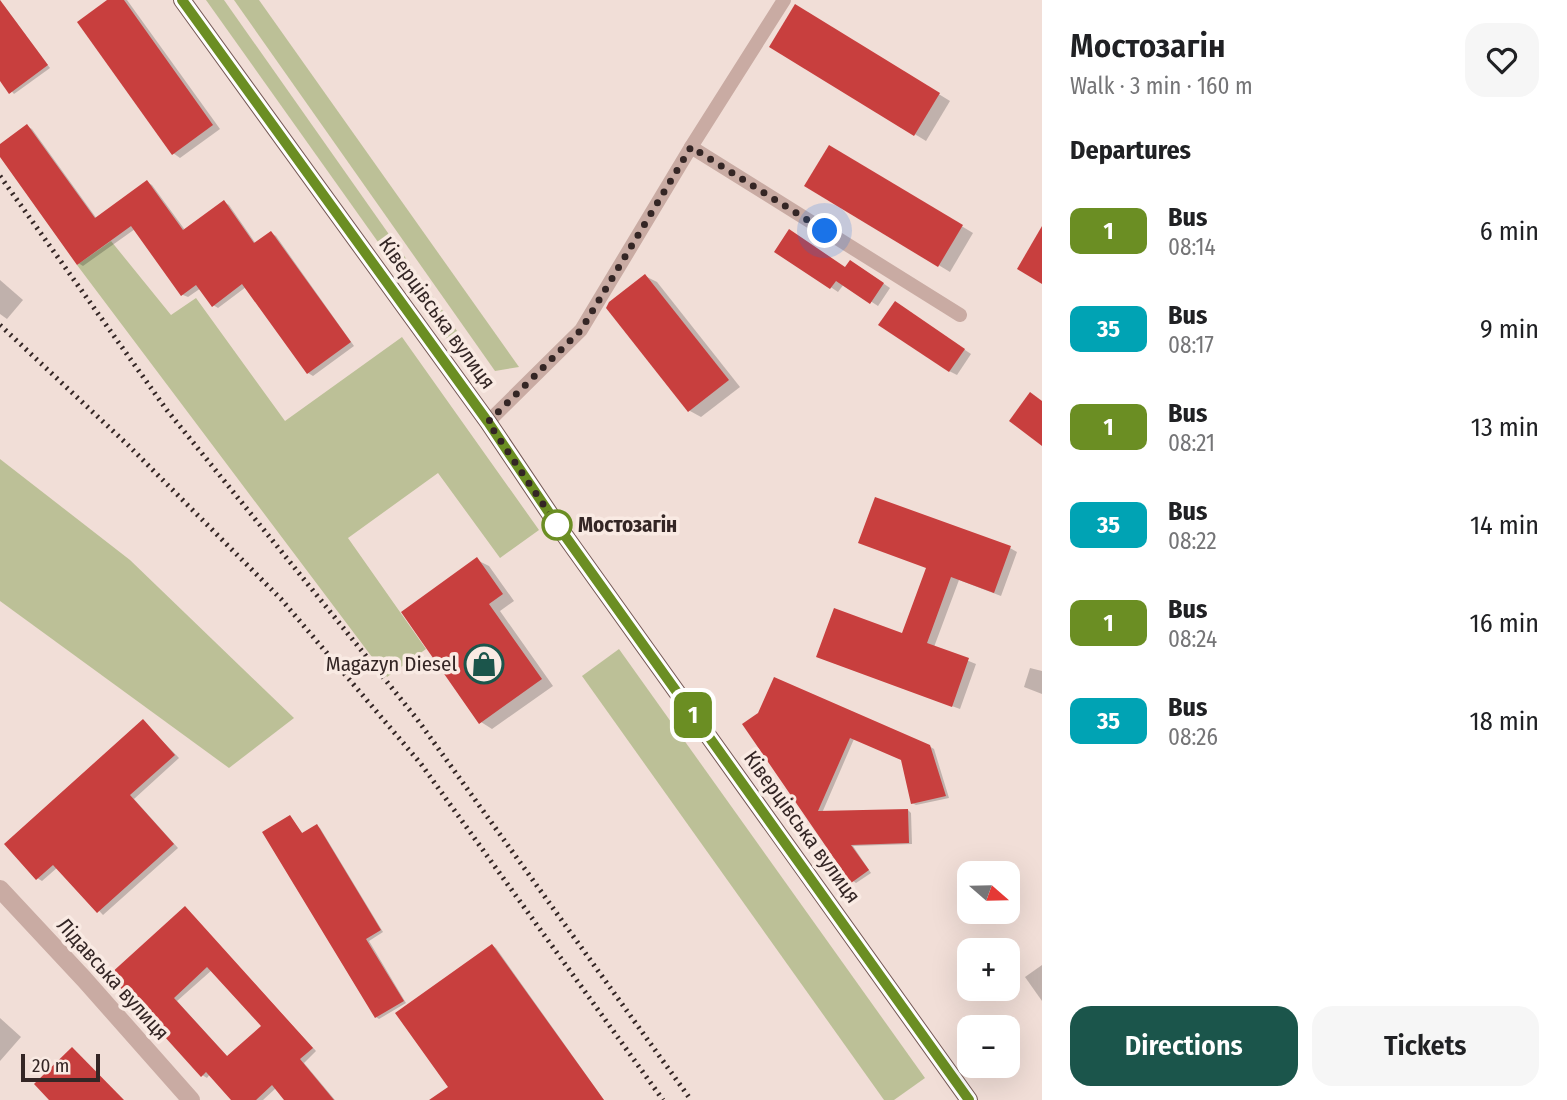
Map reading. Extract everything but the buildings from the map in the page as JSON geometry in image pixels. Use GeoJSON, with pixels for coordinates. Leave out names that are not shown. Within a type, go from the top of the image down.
{"type":"FeatureCollection","features":[{"type":"Feature","properties":{"kind":"main road","name":"Ківерцівська вулиця"},"geometry":{"type":"LineString","coordinates":[[182,0],[488,422],[558,526],[969,1100]]}},
{"type":"Feature","properties":{"kind":"street","name":"Лідавська вулиця"},"geometry":{"type":"LineString","coordinates":[[0,889],[191,1100]]}},
{"type":"Feature","properties":{"kind":"lane"},"geometry":{"type":"LineString","coordinates":[[488,422],[581,330],[691,147],[784,0]]}},
{"type":"Feature","properties":{"kind":"lane"},"geometry":{"type":"LineString","coordinates":[[691,147],[960,315]]}},
{"type":"Feature","properties":{"kind":"green space"},"geometry":{"type":"Polygon","coordinates":[[[206,0],[224,0],[488,375],[469,370],[206,0]]]}},
{"type":"Feature","properties":{"kind":"green space"},"geometry":{"type":"Polygon","coordinates":[[[234,0],[259,0],[519,367],[495,371],[234,0]]]}},
{"type":"Feature","properties":{"kind":"green space"},"geometry":{"type":"Polygon","coordinates":[[[111,241],[171,315],[196,298],[285,421],[402,337],[539,530],[500,558],[438,473],[348,538],[426,649],[387,677],[77,265],[111,241]]]}},
{"type":"Feature","properties":{"kind":"green space"},"geometry":{"type":"Polygon","coordinates":[[[0,459],[130,560],[294,718],[229,768],[0,601],[0,459]]]}},
{"type":"Feature","properties":{"kind":"green space"},"geometry":{"type":"Polygon","coordinates":[[[619,649],[925,1078],[894,1100],[884,1100],[582,676],[619,649]]]}},
{"type":"Feature","properties":{"kind":"railway"},"geometry":{"type":"LineString","coordinates":[[0,176],[166,409],[417,719],[691,1100]]}},
{"type":"Feature","properties":{"kind":"railway"},"geometry":{"type":"LineString","coordinates":[[0,325],[129,446],[281,599],[421,764],[663,1100]]}},
{"type":"Feature","properties":{"kind":"bus line","name":"1"},"geometry":{"type":"LineString","coordinates":[[182,0],[488,422],[558,526],[969,1100]]}},
{"type":"Feature","properties":{"kind":"place","name":"Мостозагін"},"geometry":{"type":"Point","coordinates":[557,525]}},
{"type":"Feature","properties":{"kind":"place","name":"Magazyn Diesel"},"geometry":{"type":"Point","coordinates":[484,664]}},
{"type":"Feature","properties":{"kind":"route"},"geometry":{"type":"LineString","coordinates":[[557,525],[488,422],[581,330],[691,147],[825,231]]}}]}
